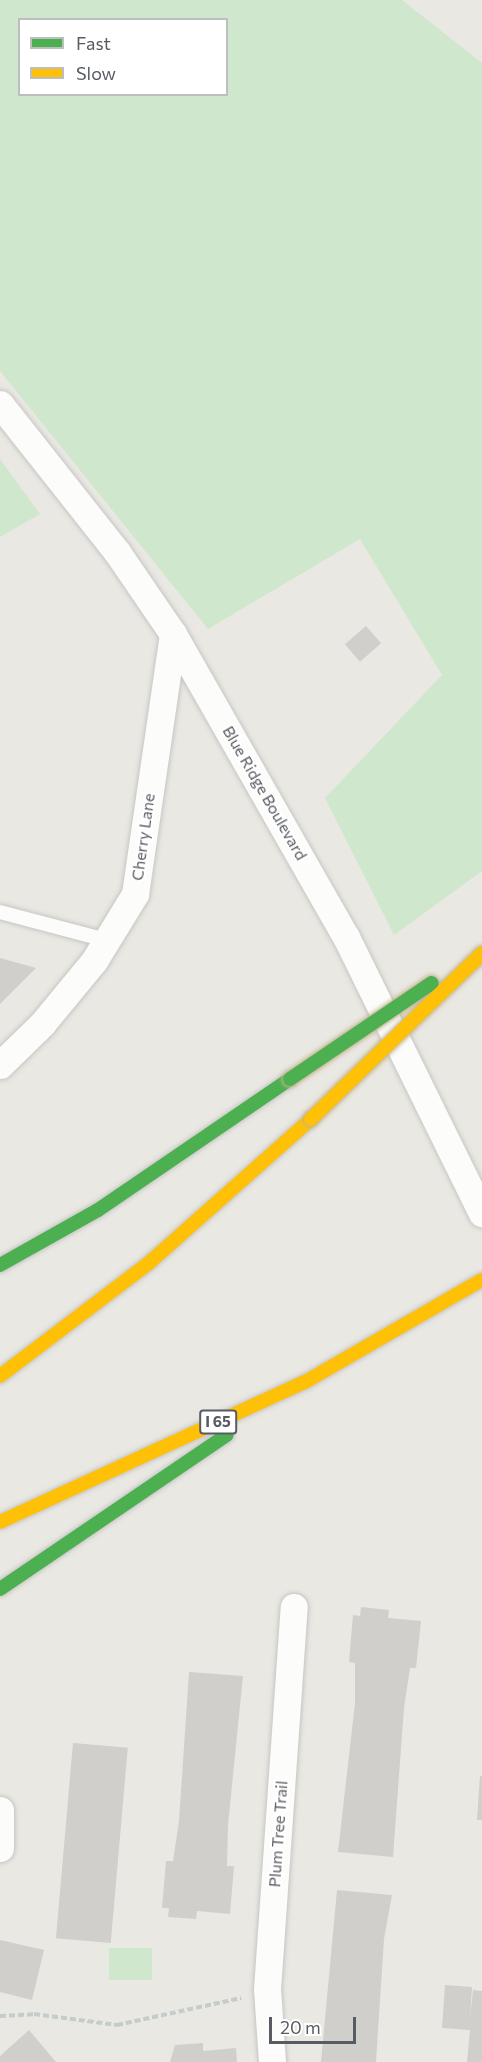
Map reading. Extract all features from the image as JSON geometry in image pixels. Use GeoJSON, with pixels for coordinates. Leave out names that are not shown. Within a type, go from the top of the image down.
{"type":"FeatureCollection","features":[{"type":"Feature","properties":{"kind":"highway"},"geometry":{"type":"LineString","coordinates":[[0,1265],[98,1210],[290,1079],[371,1020],[482,953]]}},
{"type":"Feature","properties":{"kind":"highway"},"geometry":{"type":"LineString","coordinates":[[0,1376],[150,1262],[311,1119],[482,953]]}},
{"type":"Feature","properties":{"kind":"highway","name":"I 65"},"geometry":{"type":"LineString","coordinates":[[0,1522],[305,1382],[482,1280]]}},
{"type":"Feature","properties":{"kind":"highway"},"geometry":{"type":"LineString","coordinates":[[0,1588],[305,1382]]}},
{"type":"Feature","properties":{"kind":"street","name":"Blue Ridge Boulevard"},"geometry":{"type":"LineString","coordinates":[[0,404],[117,552],[173,634],[346,937],[482,1213]]}},
{"type":"Feature","properties":{"kind":"street","name":"Cherry Lane"},"geometry":{"type":"LineString","coordinates":[[0,1065],[42,1024],[106,940],[135,894],[173,634]]}},
{"type":"Feature","properties":{"kind":"street","name":"Plum Tree Trail"},"geometry":{"type":"LineString","coordinates":[[272,2062],[267,1996],[294,1607]]}},
{"type":"Feature","properties":{"kind":"street"},"geometry":{"type":"LineString","coordinates":[[0,1810],[0,1848]]}},
{"type":"Feature","properties":{"kind":"lane"},"geometry":{"type":"LineString","coordinates":[[0,912],[106,940]]}},
{"type":"Feature","properties":{"kind":"path"},"geometry":{"type":"LineString","coordinates":[[0,2016],[34,2014],[117,2025],[229,1999],[267,1996]]}},
{"type":"Feature","properties":{"kind":"green space"},"geometry":{"type":"Polygon","coordinates":[[[0,0],[402,0],[482,63],[482,871],[394,935],[325,798],[442,675],[360,539],[208,629],[0,371],[0,0]]]}},
{"type":"Feature","properties":{"kind":"green space"},"geometry":{"type":"Polygon","coordinates":[[[0,459],[40,514],[0,537],[0,459]]]}},
{"type":"Feature","properties":{"kind":"green space"},"geometry":{"type":"Polygon","coordinates":[[[109,1948],[152,1948],[152,1980],[109,1980],[109,1948]]]}},
{"type":"Feature","properties":{"kind":"building"},"geometry":{"type":"Polygon","coordinates":[[[366,626],[381,643],[360,662],[345,644],[366,626]]]}},
{"type":"Feature","properties":{"kind":"building"},"geometry":{"type":"Polygon","coordinates":[[[0,958],[36,968],[0,1004],[0,958]]]}},
{"type":"Feature","properties":{"kind":"building"},"geometry":{"type":"Polygon","coordinates":[[[361,1607],[389,1610],[388,1618],[421,1621],[416,1668],[410,1668],[404,1708],[393,1857],[338,1852],[355,1703],[355,1663],[349,1662],[353,1615],[360,1616],[361,1607]]]}},
{"type":"Feature","properties":{"kind":"building"},"geometry":{"type":"Polygon","coordinates":[[[189,1672],[243,1676],[228,1825],[227,1866],[234,1866],[230,1914],[197,1911],[196,1919],[168,1917],[169,1908],[162,1908],[166,1861],[173,1861],[179,1821],[189,1672]]]}},
{"type":"Feature","properties":{"kind":"building"},"geometry":{"type":"Polygon","coordinates":[[[73,1743],[128,1748],[111,1943],[56,1938],[73,1743]]]}},
{"type":"Feature","properties":{"kind":"building"},"geometry":{"type":"Polygon","coordinates":[[[480,1776],[482,1776],[482,1820],[477,1820],[480,1776]]]}},
{"type":"Feature","properties":{"kind":"building"},"geometry":{"type":"Polygon","coordinates":[[[337,1890],[392,1895],[384,1939],[376,2062],[321,2062],[337,1890]]]}},
{"type":"Feature","properties":{"kind":"building"},"geometry":{"type":"Polygon","coordinates":[[[0,1940],[44,1950],[32,2000],[0,1992],[0,1940]]]}},
{"type":"Feature","properties":{"kind":"building"},"geometry":{"type":"Polygon","coordinates":[[[445,1985],[472,1987],[470,2019],[473,1990],[482,1991],[482,2062],[467,2062],[470,2030],[442,2028],[445,1985]]]}},
{"type":"Feature","properties":{"kind":"building"},"geometry":{"type":"Polygon","coordinates":[[[29,2030],[56,2062],[0,2062],[0,2056],[29,2030]]]}},
{"type":"Feature","properties":{"kind":"building"},"geometry":{"type":"Polygon","coordinates":[[[203,2043],[203,2051],[236,2048],[237,2062],[170,2062],[175,2045],[203,2043]]]}},
{"type":"Feature","properties":{"kind":"traffic: fast"},"geometry":{"type":"LineString","coordinates":[[290,1079],[432,983]]}},
{"type":"Feature","properties":{"kind":"traffic: fast"},"geometry":{"type":"LineString","coordinates":[[0,1265],[98,1210],[290,1079]]}},
{"type":"Feature","properties":{"kind":"traffic: fast"},"geometry":{"type":"LineString","coordinates":[[0,1589],[227,1435]]}},
{"type":"Feature","properties":{"kind":"traffic: slow"},"geometry":{"type":"LineString","coordinates":[[311,1119],[482,953]]}},
{"type":"Feature","properties":{"kind":"traffic: slow"},"geometry":{"type":"LineString","coordinates":[[0,1376],[150,1262],[311,1119]]}},
{"type":"Feature","properties":{"kind":"traffic: slow"},"geometry":{"type":"LineString","coordinates":[[0,1522],[305,1382],[482,1280]]}}]}
